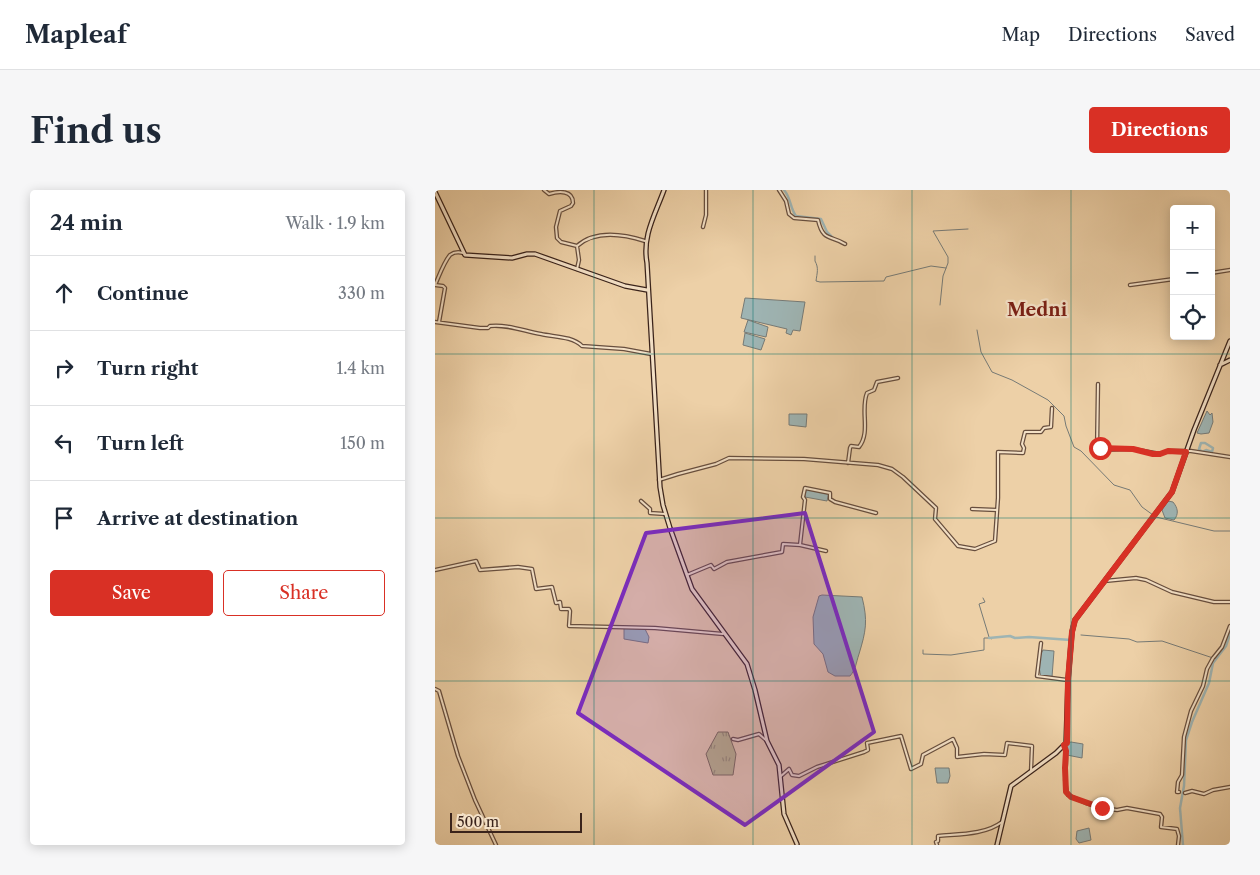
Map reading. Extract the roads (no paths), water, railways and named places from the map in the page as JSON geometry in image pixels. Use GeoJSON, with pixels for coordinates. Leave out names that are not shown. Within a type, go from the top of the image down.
{"type":"FeatureCollection","features":[{"type":"Feature","properties":{"kind":"street"},"geometry":{"type":"LineString","coordinates":[[544,190],[549,194],[563,192],[570,193],[573,196],[571,206],[560,211],[555,227],[557,238],[561,242],[577,246]]}},
{"type":"Feature","properties":{"kind":"street"},"geometry":{"type":"LineString","coordinates":[[664,190],[645,241],[659,480],[665,514],[692,589],[747,664],[767,741],[779,765],[785,814],[797,844]]}},
{"type":"Feature","properties":{"kind":"street"},"geometry":{"type":"LineString","coordinates":[[703,227],[706,214],[706,190]]}},
{"type":"Feature","properties":{"kind":"street"},"geometry":{"type":"LineString","coordinates":[[779,190],[786,201],[789,214],[794,218],[818,220],[824,234],[831,239],[840,240],[845,244]]}},
{"type":"Feature","properties":{"kind":"street"},"geometry":{"type":"LineString","coordinates":[[435,192],[464,253]]}},
{"type":"Feature","properties":{"kind":"street"},"geometry":{"type":"LineString","coordinates":[[577,246],[587,238],[616,234],[645,241]]}},
{"type":"Feature","properties":{"kind":"street"},"geometry":{"type":"LineString","coordinates":[[577,246],[579,260],[577,269]]}},
{"type":"Feature","properties":{"kind":"street"},"geometry":{"type":"LineString","coordinates":[[439,322],[445,287],[435,285],[451,255],[456,252],[512,258],[535,254],[631,287],[647,290]]}},
{"type":"Feature","properties":{"kind":"street"},"geometry":{"type":"LineString","coordinates":[[1215,272],[1230,270]]}},
{"type":"Feature","properties":{"kind":"street"},"geometry":{"type":"LineString","coordinates":[[1130,285],[1170,280]]}},
{"type":"Feature","properties":{"kind":"street"},"geometry":{"type":"LineString","coordinates":[[435,322],[480,328],[488,328],[495,325],[509,327],[572,340],[582,346],[624,349],[651,354]]}},
{"type":"Feature","properties":{"kind":"street"},"geometry":{"type":"LineString","coordinates":[[997,845],[1011,786],[1067,743],[1068,680],[1072,632],[1075,620],[1172,492],[1230,341]]}},
{"type":"Feature","properties":{"kind":"street"},"geometry":{"type":"LineString","coordinates":[[1220,365],[1230,360]]}},
{"type":"Feature","properties":{"kind":"street"},"geometry":{"type":"LineString","coordinates":[[848,463],[851,446],[859,447],[862,444],[865,430],[864,404],[867,393],[874,390],[877,382],[898,378]]}},
{"type":"Feature","properties":{"kind":"street"},"geometry":{"type":"LineString","coordinates":[[1098,384],[1097,450],[1133,449],[1153,454],[1168,451],[1191,451],[1230,458]]}},
{"type":"Feature","properties":{"kind":"street"},"geometry":{"type":"LineString","coordinates":[[659,480],[716,464],[729,458],[804,459],[878,465],[892,469],[903,477],[936,508],[935,519],[959,546],[975,549],[995,541],[998,452],[1023,453],[1024,448],[1022,444],[1025,432],[1041,432],[1044,428],[1051,427],[1053,408]]}},
{"type":"Feature","properties":{"kind":"street"},"geometry":{"type":"LineString","coordinates":[[800,545],[805,488],[830,492],[830,499],[835,502],[876,513]]}},
{"type":"Feature","properties":{"kind":"street"},"geometry":{"type":"LineString","coordinates":[[641,501],[650,509],[650,513],[665,514]]}},
{"type":"Feature","properties":{"kind":"street"},"geometry":{"type":"LineString","coordinates":[[972,509],[997,510]]}},
{"type":"Feature","properties":{"kind":"street"},"geometry":{"type":"LineString","coordinates":[[687,575],[711,566],[714,569],[727,562],[782,552],[783,544],[786,543],[826,551]]}},
{"type":"Feature","properties":{"kind":"street"},"geometry":{"type":"LineString","coordinates":[[435,570],[477,561],[479,570],[518,567],[532,569],[535,589],[552,587],[556,603],[560,602],[561,609],[569,609],[569,626],[655,628],[725,634]]}},
{"type":"Feature","properties":{"kind":"street"},"geometry":{"type":"LineString","coordinates":[[1105,581],[1135,578],[1146,580],[1172,592],[1215,602],[1230,602]]}},
{"type":"Feature","properties":{"kind":"street"},"geometry":{"type":"LineString","coordinates":[[1179,792],[1177,792],[1178,782],[1182,774],[1184,736],[1191,711],[1203,686],[1207,669],[1221,647],[1230,626]]}},
{"type":"Feature","properties":{"kind":"street"},"geometry":{"type":"LineString","coordinates":[[1041,642],[1037,676],[1068,680]]}},
{"type":"Feature","properties":{"kind":"street"},"geometry":{"type":"LineString","coordinates":[[435,689],[439,691],[456,752],[469,786],[496,845]]}},
{"type":"Feature","properties":{"kind":"street"},"geometry":{"type":"LineString","coordinates":[[733,739],[738,742],[759,734],[767,741]]}},
{"type":"Feature","properties":{"kind":"street"},"geometry":{"type":"LineString","coordinates":[[780,776],[789,769],[792,775],[799,776],[817,767],[864,752],[868,750],[867,743],[901,736],[911,769],[921,764],[923,755],[953,739],[957,748],[957,756],[1005,755],[1007,742],[1032,746],[1031,771]]}},
{"type":"Feature","properties":{"kind":"street"},"geometry":{"type":"LineString","coordinates":[[1064,745],[1066,751],[1065,778],[1068,794],[1102,808],[1117,810],[1127,808],[1160,814],[1162,817],[1161,827],[1177,829],[1179,832],[1178,845]]}},
{"type":"Feature","properties":{"kind":"street"},"geometry":{"type":"LineString","coordinates":[[1185,793],[1192,791],[1204,794],[1213,790],[1230,787]]}},
{"type":"Feature","properties":{"kind":"street"},"geometry":{"type":"LineString","coordinates":[[937,845],[938,836],[959,836],[981,831],[1003,821]]}},
{"type":"Feature","properties":{"kind":"water"},"geometry":{"type":"Polygon","coordinates":[[[745,298],[805,302],[800,331],[793,330],[791,335],[786,333],[787,329],[741,318],[745,298]]]}},
{"type":"Feature","properties":{"kind":"water"},"geometry":{"type":"Polygon","coordinates":[[[748,320],[768,327],[766,337],[744,332],[748,320]]]}},
{"type":"Feature","properties":{"kind":"water"},"geometry":{"type":"Polygon","coordinates":[[[745,333],[765,339],[761,350],[743,345],[745,333]]]}},
{"type":"Feature","properties":{"kind":"water"},"geometry":{"type":"Polygon","coordinates":[[[1207,411],[1210,415],[1212,413],[1213,422],[1209,433],[1197,433],[1207,411]]]}},
{"type":"Feature","properties":{"kind":"water"},"geometry":{"type":"Polygon","coordinates":[[[789,414],[807,414],[806,427],[789,425],[789,414]]]}},
{"type":"Feature","properties":{"kind":"water"},"geometry":{"type":"Polygon","coordinates":[[[806,489],[829,493],[827,501],[805,497],[806,489]]]}},
{"type":"Feature","properties":{"kind":"water"},"geometry":{"type":"Polygon","coordinates":[[[1168,501],[1173,502],[1177,509],[1177,516],[1174,520],[1165,518],[1162,510],[1168,501]]]}},
{"type":"Feature","properties":{"kind":"water"},"geometry":{"type":"Polygon","coordinates":[[[819,596],[862,597],[866,620],[865,632],[856,666],[850,676],[835,676],[828,672],[823,654],[814,644],[813,617],[819,596]]]}},
{"type":"Feature","properties":{"kind":"water"},"geometry":{"type":"Polygon","coordinates":[[[624,628],[645,629],[649,637],[648,643],[624,639],[624,628]]]}},
{"type":"Feature","properties":{"kind":"water"},"geometry":{"type":"Polygon","coordinates":[[[1043,650],[1054,651],[1052,677],[1041,676],[1039,662],[1043,650]]]}},
{"type":"Feature","properties":{"kind":"water"},"geometry":{"type":"Polygon","coordinates":[[[1067,743],[1083,744],[1082,758],[1067,755],[1067,743]]]}},
{"type":"Feature","properties":{"kind":"water"},"geometry":{"type":"Polygon","coordinates":[[[935,768],[949,768],[950,776],[948,783],[937,783],[935,768]]]}},
{"type":"Feature","properties":{"kind":"water"},"geometry":{"type":"Polygon","coordinates":[[[1089,828],[1091,840],[1079,843],[1076,839],[1077,831],[1089,828]]]}},
{"type":"Feature","properties":{"kind":"waterway"},"geometry":{"type":"LineString","coordinates":[[784,190],[796,216],[821,219],[827,232],[833,238]]}},
{"type":"Feature","properties":{"kind":"waterway"},"geometry":{"type":"LineString","coordinates":[[940,305],[943,276],[948,263],[948,257],[933,231],[968,229]]}},
{"type":"Feature","properties":{"kind":"waterway"},"geometry":{"type":"LineString","coordinates":[[815,256],[817,268],[816,281],[820,282],[884,281],[886,277],[931,266],[946,268]]}},
{"type":"Feature","properties":{"kind":"waterway"},"geometry":{"type":"LineString","coordinates":[[977,330],[981,352],[992,372],[1012,380],[1048,400],[1064,416],[1074,447],[1081,451],[1114,485],[1130,490],[1142,507],[1153,515]]}},
{"type":"Feature","properties":{"kind":"waterway"},"geometry":{"type":"LineString","coordinates":[[1201,443],[1205,443],[1213,448],[1212,452],[1206,450],[1202,452],[1199,449],[1201,443]]}},
{"type":"Feature","properties":{"kind":"waterway"},"geometry":{"type":"LineString","coordinates":[[1156,517],[1214,531],[1230,531]]}},
{"type":"Feature","properties":{"kind":"waterway"},"geometry":{"type":"LineString","coordinates":[[983,598],[985,602],[979,604],[991,639]]}},
{"type":"Feature","properties":{"kind":"waterway"},"geometry":{"type":"LineString","coordinates":[[1183,845],[1180,808],[1184,786],[1186,740],[1209,683],[1213,663],[1226,646],[1230,634]]}},
{"type":"Feature","properties":{"kind":"waterway"},"geometry":{"type":"LineString","coordinates":[[1081,635],[1129,639],[1137,642],[1162,641],[1216,659]]}},
{"type":"Feature","properties":{"kind":"waterway"},"geometry":{"type":"LineString","coordinates":[[989,638],[1010,636],[1015,638],[1071,640]]}},
{"type":"Feature","properties":{"kind":"waterway"},"geometry":{"type":"LineString","coordinates":[[923,650],[923,654],[951,655],[984,650],[984,638],[989,638]]}},
{"type":"Feature","properties":{"kind":"district","name":"Medni"},"geometry":{"type":"Point","coordinates":[1037,310]}}]}
